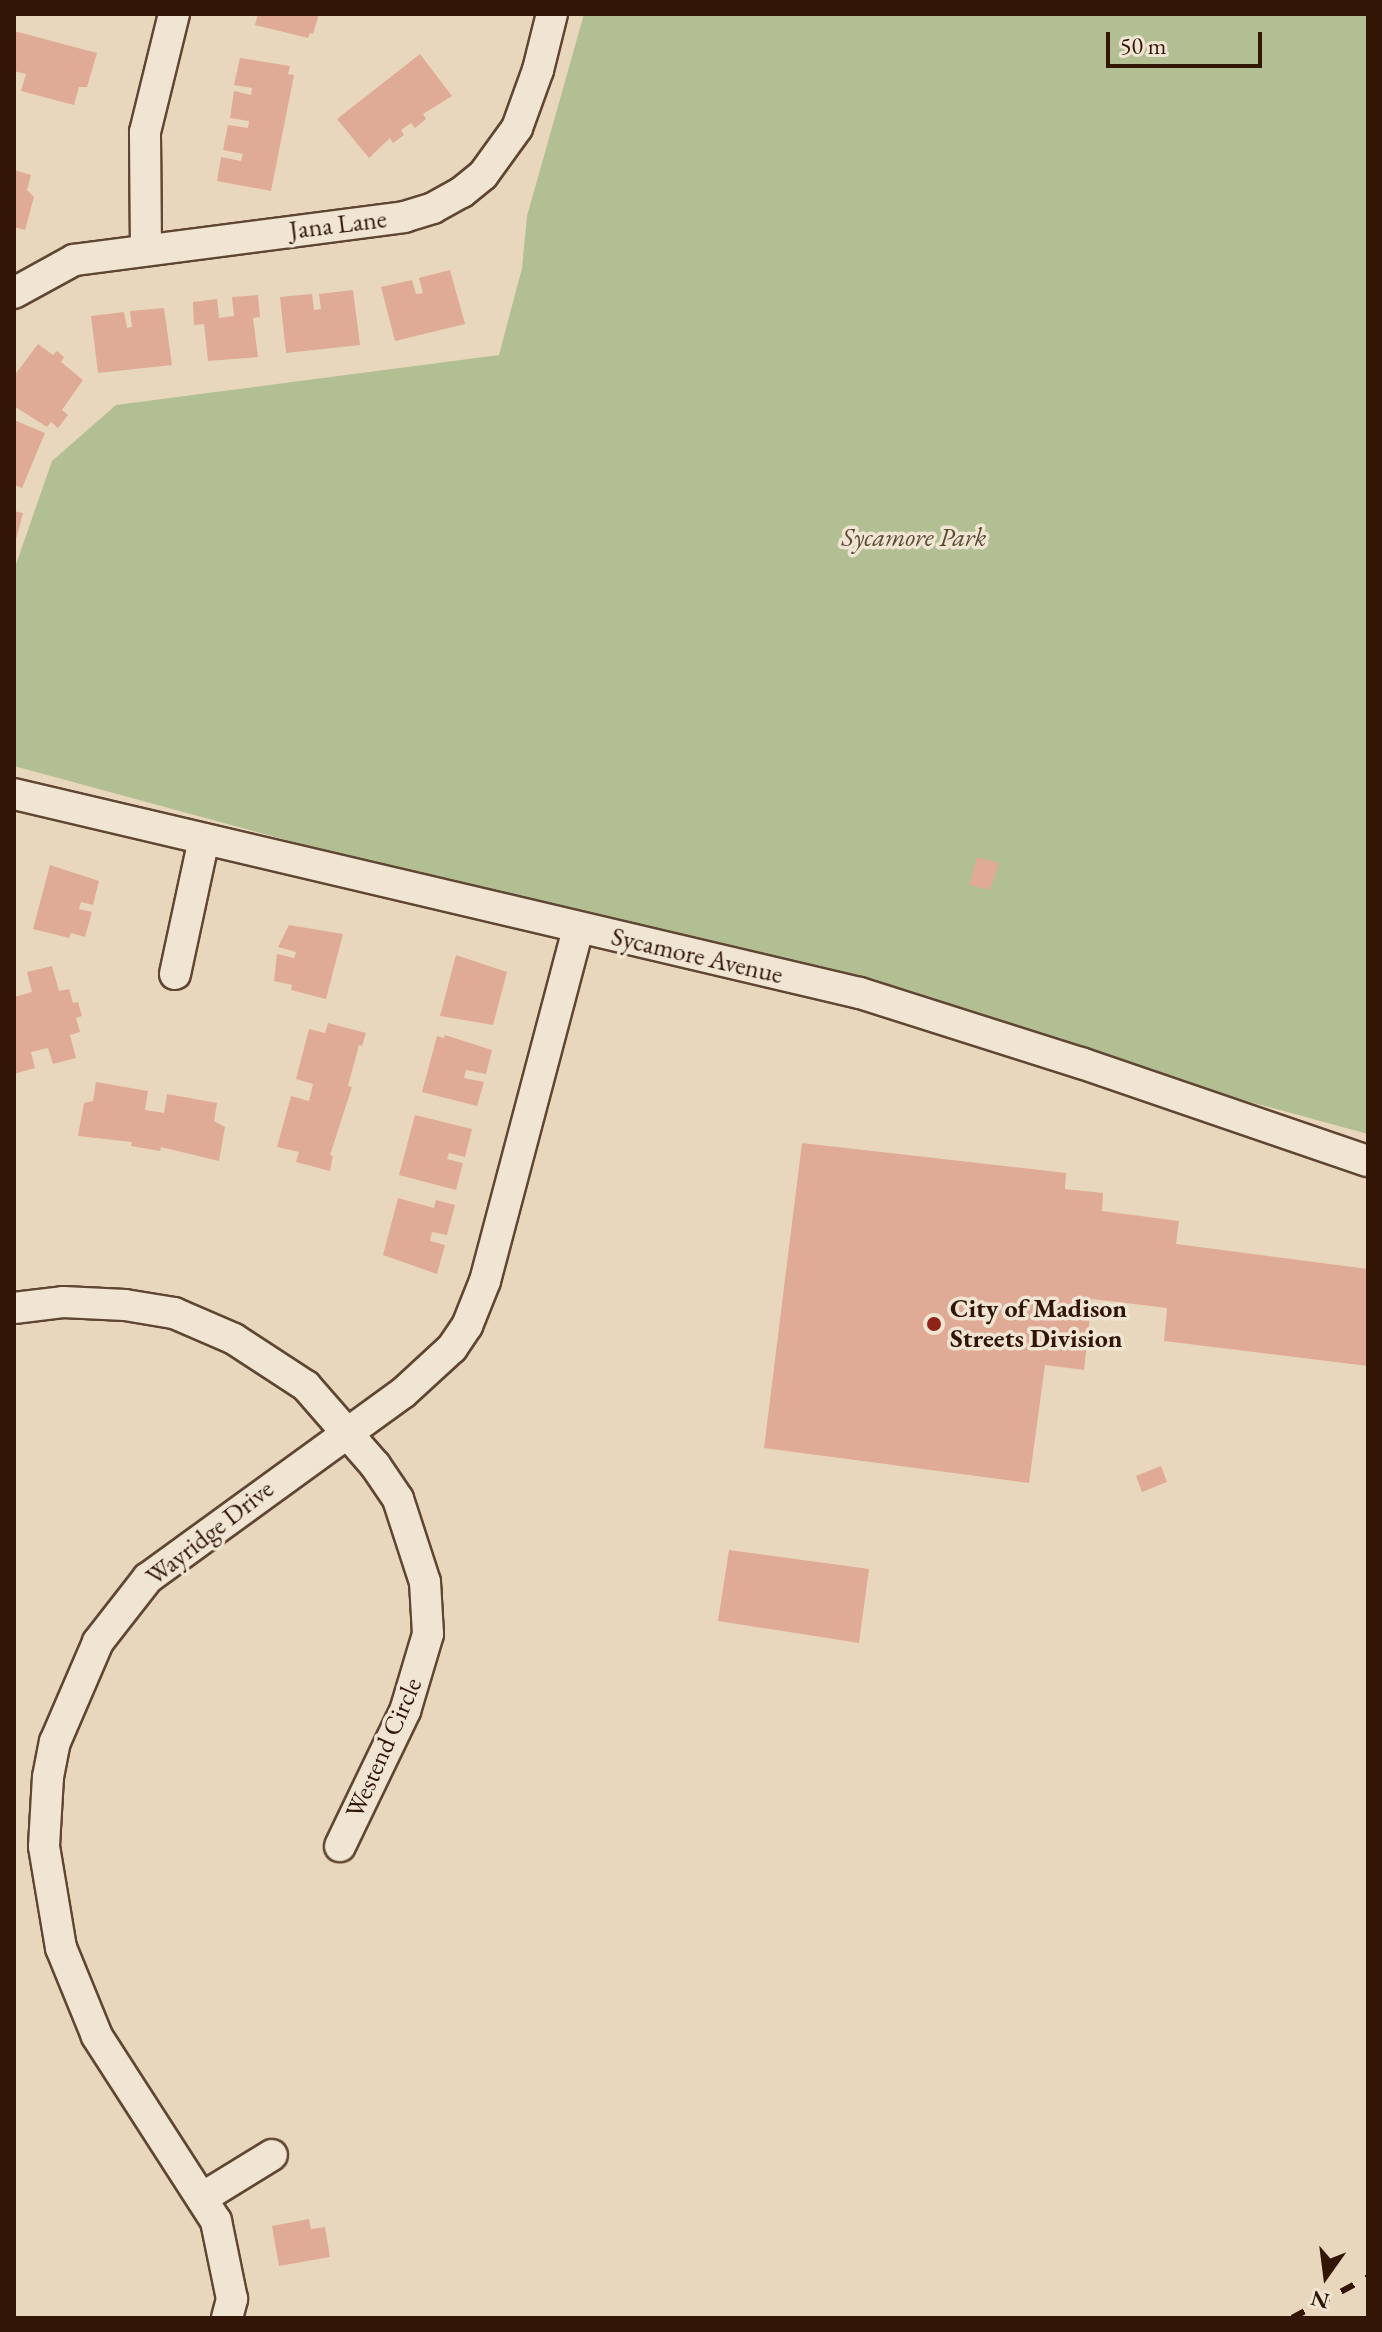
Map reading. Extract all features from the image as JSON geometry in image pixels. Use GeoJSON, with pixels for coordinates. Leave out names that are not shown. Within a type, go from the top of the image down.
{"type":"FeatureCollection","features":[{"type":"Feature","properties":{"kind":"street"},"geometry":{"type":"LineString","coordinates":[[146,250],[143,194],[145,132],[174,14]]}},
{"type":"Feature","properties":{"kind":"street","name":"Jana Lane"},"geometry":{"type":"LineString","coordinates":[[14,293],[74,260],[404,217],[433,208],[462,192],[483,175],[517,128],[534,83],[552,14]]}},
{"type":"Feature","properties":{"kind":"street","name":"Sycamore Avenue"},"geometry":{"type":"LineString","coordinates":[[14,794],[860,993],[1081,1063],[1368,1161]]}},
{"type":"Feature","properties":{"kind":"street"},"geometry":{"type":"LineString","coordinates":[[175,974],[204,839]]}},
{"type":"Feature","properties":{"kind":"street","name":"Wayridge Drive"},"geometry":{"type":"LineString","coordinates":[[227,2318],[232,2299],[223,2242],[216,2221],[97,2036],[61,1948],[44,1846],[48,1777],[64,1713],[98,1642],[132,1596],[167,1562],[430,1370],[452,1348],[477,1303],[578,928]]}},
{"type":"Feature","properties":{"kind":"street","name":"Westend Circle"},"geometry":{"type":"LineString","coordinates":[[14,1308],[63,1302],[125,1305],[174,1313],[257,1352],[306,1386],[347,1432],[398,1499],[425,1582],[428,1634],[405,1711],[340,1846]]}},
{"type":"Feature","properties":{"kind":"street"},"geometry":{"type":"LineString","coordinates":[[202,2198],[272,2155]]}},
{"type":"Feature","properties":{"kind":"green space","name":"Sycamore Park"},"geometry":{"type":"Polygon","coordinates":[[[584,14],[1368,14],[1368,1134],[14,766],[14,570],[52,461],[116,405],[499,355],[522,268],[527,216],[584,14]]]}},
{"type":"Feature","properties":{"kind":"building"},"geometry":{"type":"Polygon","coordinates":[[[258,14],[319,14],[313,34],[310,33],[308,38],[255,25],[258,14]]]}},
{"type":"Feature","properties":{"kind":"building"},"geometry":{"type":"Polygon","coordinates":[[[14,31],[97,53],[87,87],[79,87],[74,105],[21,91],[26,74],[14,71],[14,31]]]}},
{"type":"Feature","properties":{"kind":"building"},"geometry":{"type":"Polygon","coordinates":[[[420,54],[452,96],[423,114],[426,119],[415,128],[411,123],[401,130],[404,135],[393,143],[390,138],[369,158],[337,119],[420,54]]]}},
{"type":"Feature","properties":{"kind":"building"},"geometry":{"type":"Polygon","coordinates":[[[240,58],[290,66],[288,74],[294,75],[271,191],[217,181],[221,157],[241,161],[243,154],[223,150],[228,125],[248,128],[249,121],[230,118],[234,91],[251,95],[252,88],[234,85],[240,58]]]}},
{"type":"Feature","properties":{"kind":"building"},"geometry":{"type":"Polygon","coordinates":[[[14,170],[31,175],[27,190],[34,197],[25,230],[14,227],[14,170]]]}},
{"type":"Feature","properties":{"kind":"building"},"geometry":{"type":"Polygon","coordinates":[[[450,270],[465,324],[395,341],[381,287],[412,280],[416,294],[423,293],[419,278],[450,270]]]}},
{"type":"Feature","properties":{"kind":"building"},"geometry":{"type":"Polygon","coordinates":[[[353,290],[360,345],[286,353],[280,297],[312,294],[314,310],[321,309],[319,294],[353,290]]]}},
{"type":"Feature","properties":{"kind":"building"},"geometry":{"type":"Polygon","coordinates":[[[258,295],[260,317],[253,318],[258,357],[208,361],[204,324],[194,325],[193,302],[217,299],[219,318],[234,316],[232,297],[258,295]]]}},
{"type":"Feature","properties":{"kind":"building"},"geometry":{"type":"Polygon","coordinates":[[[164,308],[172,365],[98,373],[91,316],[124,312],[127,328],[132,327],[130,311],[164,308]]]}},
{"type":"Feature","properties":{"kind":"building"},"geometry":{"type":"Polygon","coordinates":[[[38,344],[53,355],[57,351],[64,357],[61,362],[83,380],[62,410],[68,415],[58,428],[51,422],[47,427],[14,406],[14,376],[38,344]]]}},
{"type":"Feature","properties":{"kind":"building"},"geometry":{"type":"Polygon","coordinates":[[[14,420],[45,433],[22,488],[14,485],[14,420]]]}},
{"type":"Feature","properties":{"kind":"building"},"geometry":{"type":"Polygon","coordinates":[[[14,511],[23,513],[15,543],[14,543],[14,511]]]}},
{"type":"Feature","properties":{"kind":"building"},"geometry":{"type":"Polygon","coordinates":[[[977,857],[999,863],[990,890],[969,885],[977,857]]]}},
{"type":"Feature","properties":{"kind":"building"},"geometry":{"type":"Polygon","coordinates":[[[50,865],[99,881],[93,905],[81,902],[79,909],[92,912],[85,937],[71,933],[69,938],[33,929],[50,865]]]}},
{"type":"Feature","properties":{"kind":"building"},"geometry":{"type":"Polygon","coordinates":[[[289,925],[343,934],[326,999],[291,990],[292,985],[274,981],[277,954],[294,958],[296,952],[278,947],[289,925]]]}},
{"type":"Feature","properties":{"kind":"building"},"geometry":{"type":"Polygon","coordinates":[[[456,955],[507,972],[493,1025],[440,1016],[456,955]]]}},
{"type":"Feature","properties":{"kind":"building"},"geometry":{"type":"Polygon","coordinates":[[[52,966],[59,991],[69,989],[73,1003],[78,1002],[82,1016],[76,1018],[80,1032],[70,1035],[76,1058],[53,1064],[48,1048],[31,1052],[35,1068],[14,1074],[14,997],[32,992],[27,972],[52,966]]]}},
{"type":"Feature","properties":{"kind":"building"},"geometry":{"type":"Polygon","coordinates":[[[328,1023],[366,1033],[362,1046],[359,1045],[348,1086],[352,1087],[330,1155],[333,1156],[330,1171],[296,1162],[299,1152],[277,1147],[291,1096],[309,1101],[313,1084],[296,1079],[309,1029],[325,1033],[328,1023]]]}},
{"type":"Feature","properties":{"kind":"building"},"geometry":{"type":"Polygon","coordinates":[[[445,1035],[492,1050],[486,1074],[466,1070],[464,1078],[484,1082],[477,1106],[422,1092],[437,1036],[444,1038],[445,1035]]]}},
{"type":"Feature","properties":{"kind":"building"},"geometry":{"type":"Polygon","coordinates":[[[96,1082],[148,1091],[145,1110],[164,1113],[167,1094],[217,1103],[214,1121],[225,1127],[219,1161],[161,1147],[160,1151],[131,1146],[132,1142],[78,1136],[84,1103],[93,1101],[96,1082]]]}},
{"type":"Feature","properties":{"kind":"building"},"geometry":{"type":"Polygon","coordinates":[[[415,1115],[472,1129],[465,1157],[449,1153],[447,1159],[463,1163],[456,1190],[399,1175],[415,1115]]]}},
{"type":"Feature","properties":{"kind":"building","name":"City of Madison Streets Division"},"geometry":{"type":"Polygon","coordinates":[[[802,1143],[1066,1173],[1065,1189],[1103,1193],[1102,1211],[1179,1221],[1176,1244],[1368,1269],[1368,1366],[1164,1341],[1167,1308],[1092,1299],[1084,1370],[1045,1365],[1029,1483],[764,1448],[802,1143]]]}},
{"type":"Feature","properties":{"kind":"building"},"geometry":{"type":"Polygon","coordinates":[[[398,1198],[434,1208],[436,1200],[455,1205],[447,1235],[432,1232],[430,1241],[445,1245],[437,1274],[383,1255],[398,1198]]]}},
{"type":"Feature","properties":{"kind":"building"},"geometry":{"type":"Polygon","coordinates":[[[1161,1466],[1167,1482],[1142,1492],[1136,1476],[1161,1466]]]}},
{"type":"Feature","properties":{"kind":"building"},"geometry":{"type":"Polygon","coordinates":[[[729,1550],[869,1569],[859,1643],[718,1621],[729,1550]]]}},
{"type":"Feature","properties":{"kind":"building"},"geometry":{"type":"Polygon","coordinates":[[[309,2219],[311,2229],[325,2227],[330,2257],[279,2266],[272,2226],[309,2219]]]}},
{"type":"Feature","properties":{"kind":"railway"},"geometry":{"type":"LineString","coordinates":[[1292,2318],[1368,2277]]}},
{"type":"Feature","properties":{"kind":"place","name":"City of Madison Streets Division"},"geometry":{"type":"Point","coordinates":[934,1324]}}]}
